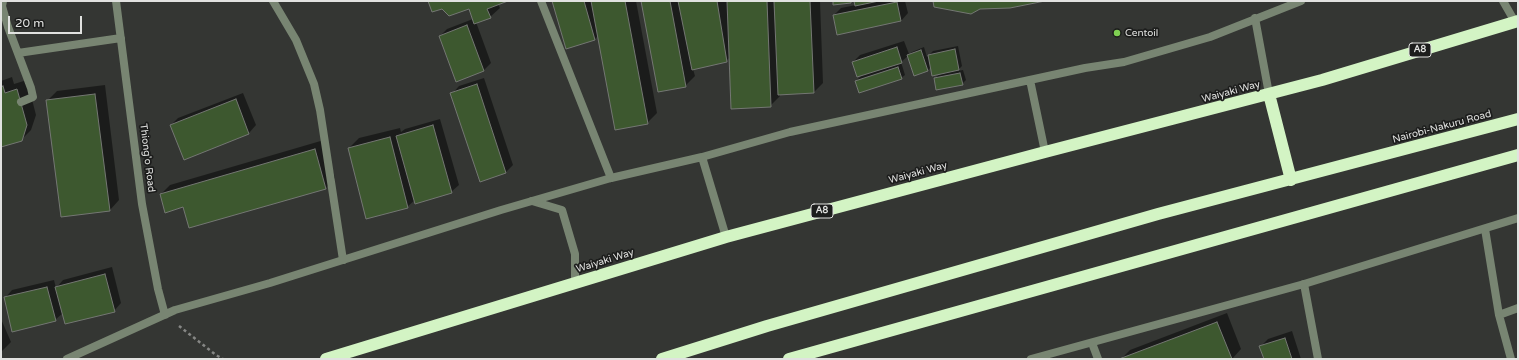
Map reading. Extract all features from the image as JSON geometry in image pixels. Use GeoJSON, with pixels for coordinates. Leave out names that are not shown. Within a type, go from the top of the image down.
{"type":"FeatureCollection","features":[{"type":"Feature","properties":{"kind":"highway","name":"Waiyaki Way"},"geometry":{"type":"LineString","coordinates":[[326,359],[726,237],[1330,78],[1516,22]]}},
{"type":"Feature","properties":{"kind":"highway"},"geometry":{"type":"LineString","coordinates":[[662,359],[767,326],[1158,214],[1291,180],[1269,94]]}},
{"type":"Feature","properties":{"kind":"highway","name":"Nairobi-Nakuru Road"},"geometry":{"type":"LineString","coordinates":[[1291,180],[1518,119]]}},
{"type":"Feature","properties":{"kind":"highway"},"geometry":{"type":"LineString","coordinates":[[789,359],[1518,155]]}},
{"type":"Feature","properties":{"kind":"street"},"geometry":{"type":"LineString","coordinates":[[2,1],[8,26],[34,97],[21,102]]}},
{"type":"Feature","properties":{"kind":"street","name":"Thiong'o Road"},"geometry":{"type":"LineString","coordinates":[[116,1],[122,38],[142,204],[158,289],[165,315]]}},
{"type":"Feature","properties":{"kind":"street"},"geometry":{"type":"LineString","coordinates":[[273,1],[296,40],[314,84],[320,110],[343,260]]}},
{"type":"Feature","properties":{"kind":"street"},"geometry":{"type":"LineString","coordinates":[[541,1],[611,178]]}},
{"type":"Feature","properties":{"kind":"street"},"geometry":{"type":"LineString","coordinates":[[67,359],[175,310],[270,283],[532,201],[611,178],[702,157],[790,132],[1085,68],[1124,62],[1210,37],[1301,1]]}},
{"type":"Feature","properties":{"kind":"street"},"geometry":{"type":"LineString","coordinates":[[1503,1],[1516,22]]}},
{"type":"Feature","properties":{"kind":"street"},"geometry":{"type":"LineString","coordinates":[[1255,18],[1269,94]]}},
{"type":"Feature","properties":{"kind":"street"},"geometry":{"type":"LineString","coordinates":[[18,53],[122,38]]}},
{"type":"Feature","properties":{"kind":"street"},"geometry":{"type":"LineString","coordinates":[[1030,80],[1045,152]]}},
{"type":"Feature","properties":{"kind":"street"},"geometry":{"type":"LineString","coordinates":[[702,157],[726,237]]}},
{"type":"Feature","properties":{"kind":"street"},"geometry":{"type":"LineString","coordinates":[[532,201],[562,210],[575,254],[575,283]]}},
{"type":"Feature","properties":{"kind":"street"},"geometry":{"type":"LineString","coordinates":[[1031,359],[1092,344],[1304,284],[1518,218]]}},
{"type":"Feature","properties":{"kind":"street"},"geometry":{"type":"LineString","coordinates":[[1486,229],[1499,315],[1511,359]]}},
{"type":"Feature","properties":{"kind":"street"},"geometry":{"type":"LineString","coordinates":[[1304,284],[1318,359]]}},
{"type":"Feature","properties":{"kind":"street"},"geometry":{"type":"LineString","coordinates":[[1499,315],[1518,308]]}},
{"type":"Feature","properties":{"kind":"street"},"geometry":{"type":"LineString","coordinates":[[1092,344],[1098,359]]}},
{"type":"Feature","properties":{"kind":"path"},"geometry":{"type":"LineString","coordinates":[[165,315],[223,359]]}},
{"type":"Feature","properties":{"kind":"building"},"geometry":{"type":"Polygon","coordinates":[[[428,1],[508,1],[487,9],[491,18],[474,24],[469,9],[449,16],[442,9],[432,12],[428,1]]]}},
{"type":"Feature","properties":{"kind":"building"},"geometry":{"type":"Polygon","coordinates":[[[552,1],[584,1],[595,40],[566,49],[552,1]]]}},
{"type":"Feature","properties":{"kind":"building"},"geometry":{"type":"Polygon","coordinates":[[[591,1],[625,1],[648,124],[615,130],[591,1]]]}},
{"type":"Feature","properties":{"kind":"building"},"geometry":{"type":"Polygon","coordinates":[[[641,1],[670,1],[686,87],[658,92],[641,1]]]}},
{"type":"Feature","properties":{"kind":"building"},"geometry":{"type":"Polygon","coordinates":[[[678,1],[717,1],[727,62],[692,70],[678,1]]]}},
{"type":"Feature","properties":{"kind":"building"},"geometry":{"type":"Polygon","coordinates":[[[727,1],[767,1],[771,107],[731,109],[727,1]]]}},
{"type":"Feature","properties":{"kind":"building"},"geometry":{"type":"Polygon","coordinates":[[[774,1],[810,1],[814,93],[778,95],[774,1]]]}},
{"type":"Feature","properties":{"kind":"building"},"geometry":{"type":"Polygon","coordinates":[[[833,1],[851,1],[851,3],[833,5],[833,1]]]}},
{"type":"Feature","properties":{"kind":"building"},"geometry":{"type":"Polygon","coordinates":[[[854,1],[879,1],[855,6],[854,1]]]}},
{"type":"Feature","properties":{"kind":"building"},"geometry":{"type":"Polygon","coordinates":[[[933,1],[1045,1],[1010,8],[980,9],[971,14],[934,7],[933,1]]]}},
{"type":"Feature","properties":{"kind":"building"},"geometry":{"type":"Polygon","coordinates":[[[897,2],[901,21],[837,35],[833,15],[897,2]]]}},
{"type":"Feature","properties":{"kind":"building"},"geometry":{"type":"Polygon","coordinates":[[[467,25],[484,71],[456,82],[439,36],[467,25]]]}},
{"type":"Feature","properties":{"kind":"building"},"geometry":{"type":"Polygon","coordinates":[[[897,47],[902,63],[857,77],[852,62],[897,47]]]}},
{"type":"Feature","properties":{"kind":"building"},"geometry":{"type":"Polygon","coordinates":[[[955,49],[959,70],[932,76],[928,55],[955,49]]]}},
{"type":"Feature","properties":{"kind":"building"},"geometry":{"type":"Polygon","coordinates":[[[921,50],[928,71],[914,76],[907,55],[921,50]]]}},
{"type":"Feature","properties":{"kind":"building"},"geometry":{"type":"Polygon","coordinates":[[[898,67],[902,79],[859,93],[855,81],[898,67]]]}},
{"type":"Feature","properties":{"kind":"building"},"geometry":{"type":"Polygon","coordinates":[[[960,73],[963,85],[936,90],[934,78],[960,73]]]}},
{"type":"Feature","properties":{"kind":"building"},"geometry":{"type":"Polygon","coordinates":[[[477,84],[506,173],[480,182],[450,93],[477,84]]]}},
{"type":"Feature","properties":{"kind":"building"},"geometry":{"type":"Polygon","coordinates":[[[3,86],[5,93],[17,89],[27,125],[22,141],[1,147],[1,87],[3,86]]]}},
{"type":"Feature","properties":{"kind":"building"},"geometry":{"type":"Polygon","coordinates":[[[95,94],[110,211],[61,217],[46,100],[95,94]]]}},
{"type":"Feature","properties":{"kind":"building"},"geometry":{"type":"Polygon","coordinates":[[[236,99],[249,134],[184,160],[170,125],[236,99]]]}},
{"type":"Feature","properties":{"kind":"building"},"geometry":{"type":"Polygon","coordinates":[[[433,125],[452,193],[415,204],[396,136],[433,125]]]}},
{"type":"Feature","properties":{"kind":"building"},"geometry":{"type":"Polygon","coordinates":[[[390,137],[408,208],[366,219],[348,148],[390,137]]]}},
{"type":"Feature","properties":{"kind":"building"},"geometry":{"type":"Polygon","coordinates":[[[315,149],[326,189],[189,228],[183,207],[165,213],[160,194],[315,149]]]}},
{"type":"Feature","properties":{"kind":"building"},"geometry":{"type":"Polygon","coordinates":[[[105,274],[115,312],[65,324],[55,287],[105,274]]]}},
{"type":"Feature","properties":{"kind":"building"},"geometry":{"type":"Polygon","coordinates":[[[47,287],[56,321],[12,332],[4,297],[47,287]]]}},
{"type":"Feature","properties":{"kind":"building"},"geometry":{"type":"Polygon","coordinates":[[[1217,322],[1232,359],[1119,359],[1217,322]]]}},
{"type":"Feature","properties":{"kind":"building"},"geometry":{"type":"Polygon","coordinates":[[[1285,338],[1292,359],[1264,359],[1259,346],[1285,338]]]}},
{"type":"Feature","properties":{"kind":"place","name":"Centoil"},"geometry":{"type":"Point","coordinates":[1117,33]}}]}
